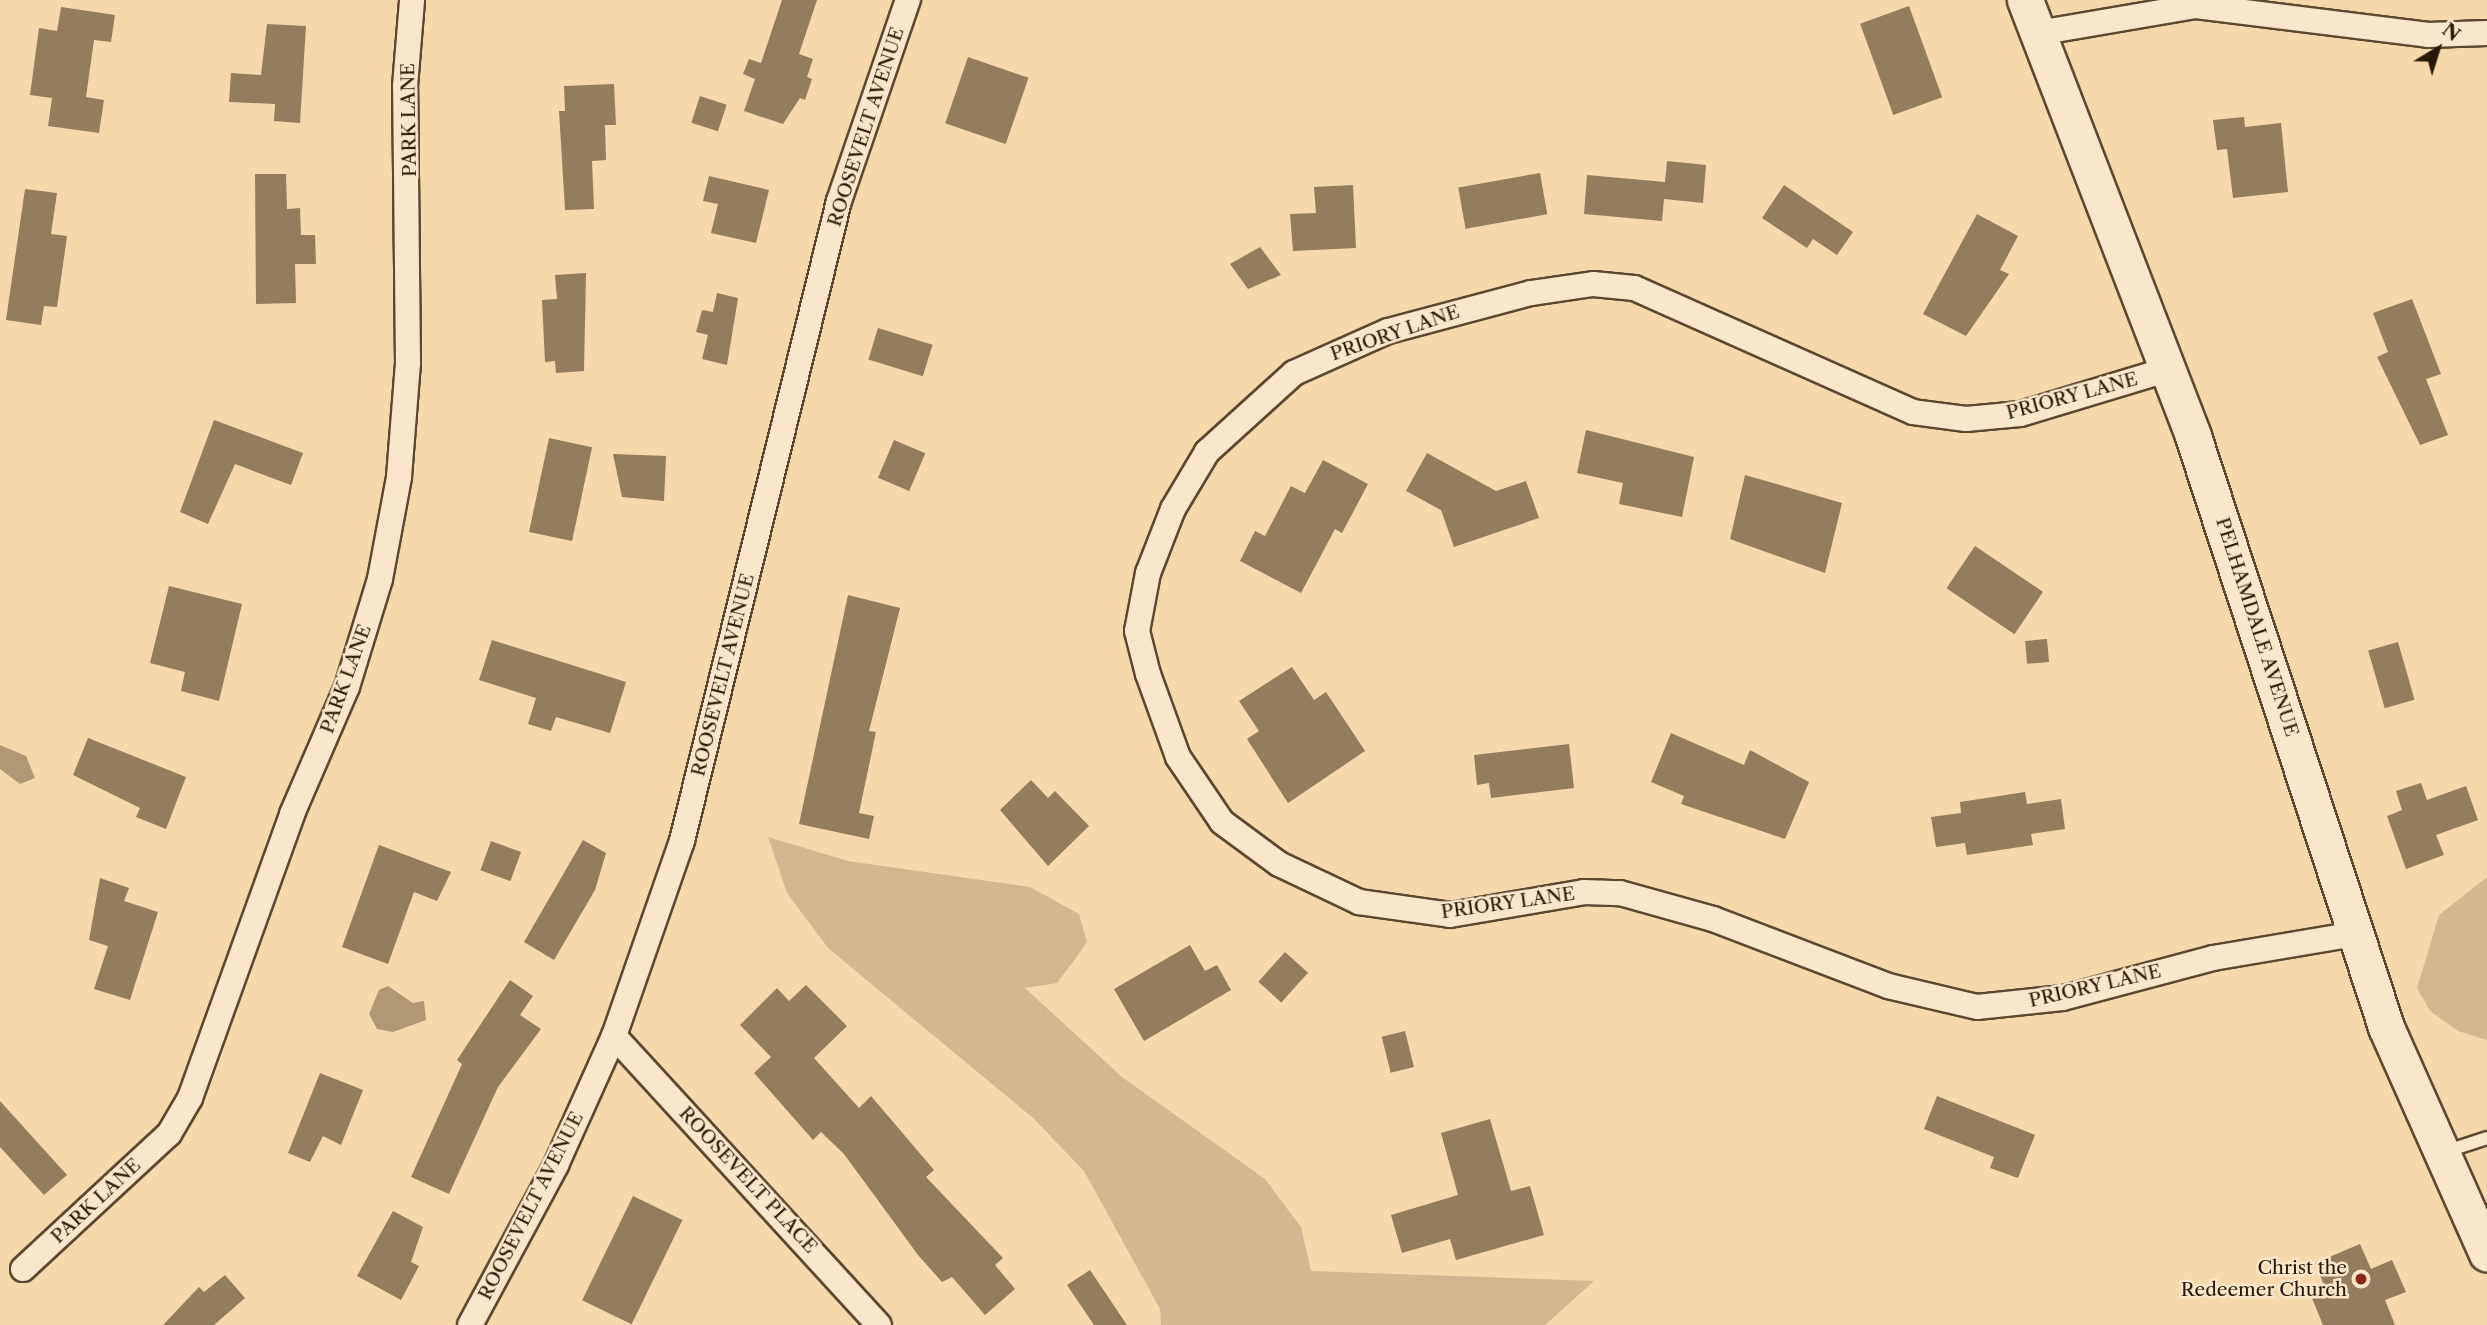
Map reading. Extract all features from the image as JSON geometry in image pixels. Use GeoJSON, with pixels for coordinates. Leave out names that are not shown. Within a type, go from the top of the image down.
{"type":"FeatureCollection","features":[{"type":"Feature","properties":{"kind":"street","name":"PARK LANE"},"geometry":{"type":"LineString","coordinates":[[23,1269],[169,1134],[190,1098],[292,814],[347,687],[380,579],[399,477],[408,363],[405,86],[412,0]]}},
{"type":"Feature","properties":{"kind":"street","name":"ROOSEVELT AVENUE"},"geometry":{"type":"LineString","coordinates":[[470,1325],[556,1165],[614,1037],[682,841],[839,201],[908,0]]}},
{"type":"Feature","properties":{"kind":"street","name":"PELHAMDALE AVENUE"},"geometry":{"type":"LineString","coordinates":[[2025,0],[2166,370],[2257,622],[2355,934],[2440,1153],[2487,1254]]}},
{"type":"Feature","properties":{"kind":"street"},"geometry":{"type":"LineString","coordinates":[[2038,33],[2196,6],[2428,35],[2487,33]]}},
{"type":"Feature","properties":{"kind":"street","name":"PRIORY LANE"},"geometry":{"type":"LineString","coordinates":[[2166,370],[2020,414],[1966,419],[1913,412],[1634,288],[1593,284],[1531,293],[1388,331],[1294,373],[1207,452],[1173,509],[1148,573],[1137,631],[1148,674],[1178,757],[1222,822],[1279,864],[1359,902],[1450,915],[1584,892],[1620,893],[1713,919],[1888,986],[1977,1007],[2063,998],[2213,958],[2355,934]]}},
{"type":"Feature","properties":{"kind":"street","name":"ROOSEVELT PLACE"},"geometry":{"type":"LineString","coordinates":[[614,1037],[879,1325]]}},
{"type":"Feature","properties":{"kind":"lane"},"geometry":{"type":"LineString","coordinates":[[2440,1153],[2487,1138]]}},
{"type":"Feature","properties":{"kind":"shaded area"},"geometry":{"type":"Polygon","coordinates":[[[0,745],[26,756],[35,778],[20,784],[0,769],[0,745]]]}},
{"type":"Feature","properties":{"kind":"shaded area"},"geometry":{"type":"Polygon","coordinates":[[[768,837],[848,861],[1030,887],[1079,914],[1087,942],[1075,959],[1057,983],[1025,988],[1122,1077],[1265,1179],[1301,1227],[1311,1271],[1594,1281],[1545,1325],[1161,1325],[1160,1309],[1084,1171],[1033,1118],[828,948],[787,893],[768,837]]]}},
{"type":"Feature","properties":{"kind":"shaded area"},"geometry":{"type":"Polygon","coordinates":[[[2487,877],[2487,1040],[2458,1031],[2430,1011],[2417,988],[2439,915],[2487,877]]]}},
{"type":"Feature","properties":{"kind":"shaded area"},"geometry":{"type":"Polygon","coordinates":[[[388,986],[413,1003],[424,1001],[426,1020],[393,1032],[377,1029],[369,1014],[379,990],[388,986]]]}},
{"type":"Feature","properties":{"kind":"building"},"geometry":{"type":"Polygon","coordinates":[[[782,0],[817,0],[799,54],[813,59],[807,77],[812,79],[805,100],[800,98],[783,124],[744,111],[755,79],[743,74],[749,59],[761,63],[782,0]]]}},
{"type":"Feature","properties":{"kind":"building"},"geometry":{"type":"Polygon","coordinates":[[[1909,6],[1942,97],[1893,115],[1860,24],[1909,6]]]}},
{"type":"Feature","properties":{"kind":"building"},"geometry":{"type":"Polygon","coordinates":[[[61,7],[115,15],[111,42],[94,40],[86,97],[104,100],[99,133],[48,126],[52,98],[30,95],[39,28],[57,31],[61,7]]]}},
{"type":"Feature","properties":{"kind":"building"},"geometry":{"type":"Polygon","coordinates":[[[267,24],[306,26],[300,123],[274,121],[275,104],[229,102],[231,73],[261,75],[267,24]]]}},
{"type":"Feature","properties":{"kind":"building"},"geometry":{"type":"Polygon","coordinates":[[[968,57],[1029,78],[1006,144],[945,123],[968,57]]]}},
{"type":"Feature","properties":{"kind":"building"},"geometry":{"type":"Polygon","coordinates":[[[614,84],[616,125],[605,125],[606,160],[592,161],[594,209],[565,210],[559,111],[565,111],[564,86],[614,84]]]}},
{"type":"Feature","properties":{"kind":"building"},"geometry":{"type":"Polygon","coordinates":[[[700,96],[727,105],[718,131],[691,123],[700,96]]]}},
{"type":"Feature","properties":{"kind":"building"},"geometry":{"type":"Polygon","coordinates":[[[2244,117],[2245,127],[2281,123],[2288,192],[2233,198],[2227,149],[2217,150],[2213,120],[2244,117]]]}},
{"type":"Feature","properties":{"kind":"building"},"geometry":{"type":"Polygon","coordinates":[[[1667,161],[1706,165],[1703,203],[1664,199],[1662,221],[1584,214],[1587,175],[1665,182],[1667,161]]]}},
{"type":"Feature","properties":{"kind":"building"},"geometry":{"type":"Polygon","coordinates":[[[1540,173],[1547,214],[1466,229],[1458,187],[1540,173]]]}},
{"type":"Feature","properties":{"kind":"building"},"geometry":{"type":"Polygon","coordinates":[[[255,174],[286,174],[287,209],[300,208],[301,235],[315,235],[316,264],[295,264],[296,303],[256,304],[255,174]]]}},
{"type":"Feature","properties":{"kind":"building"},"geometry":{"type":"Polygon","coordinates":[[[709,176],[769,190],[756,243],[711,233],[718,204],[703,201],[709,176]]]}},
{"type":"Feature","properties":{"kind":"building"},"geometry":{"type":"Polygon","coordinates":[[[1353,185],[1356,248],[1293,251],[1290,214],[1316,213],[1314,187],[1353,185]]]}},
{"type":"Feature","properties":{"kind":"building"},"geometry":{"type":"Polygon","coordinates":[[[1784,185],[1853,232],[1837,255],[1813,239],[1807,248],[1762,218],[1784,185]]]}},
{"type":"Feature","properties":{"kind":"building"},"geometry":{"type":"Polygon","coordinates":[[[25,189],[57,193],[51,234],[67,236],[57,307],[44,306],[41,325],[6,320],[25,189]]]}},
{"type":"Feature","properties":{"kind":"building"},"geometry":{"type":"Polygon","coordinates":[[[1977,214],[2018,236],[2000,270],[2009,274],[1966,336],[1923,314],[1977,214]]]}},
{"type":"Feature","properties":{"kind":"building"},"geometry":{"type":"Polygon","coordinates":[[[1260,247],[1281,275],[1248,289],[1230,264],[1260,247]]]}},
{"type":"Feature","properties":{"kind":"building"},"geometry":{"type":"Polygon","coordinates":[[[586,273],[584,371],[556,373],[555,361],[545,362],[542,300],[557,299],[555,275],[586,273]]]}},
{"type":"Feature","properties":{"kind":"building"},"geometry":{"type":"Polygon","coordinates":[[[717,293],[738,298],[727,365],[702,359],[708,335],[696,332],[702,310],[713,312],[717,293]]]}},
{"type":"Feature","properties":{"kind":"building"},"geometry":{"type":"Polygon","coordinates":[[[2412,299],[2441,374],[2426,379],[2448,435],[2420,445],[2377,357],[2388,352],[2373,313],[2412,299]]]}},
{"type":"Feature","properties":{"kind":"building"},"geometry":{"type":"Polygon","coordinates":[[[878,328],[933,345],[923,376],[868,360],[878,328]]]}},
{"type":"Feature","properties":{"kind":"building"},"geometry":{"type":"Polygon","coordinates":[[[214,420],[303,453],[291,485],[235,464],[208,524],[180,512],[214,420]]]}},
{"type":"Feature","properties":{"kind":"building"},"geometry":{"type":"Polygon","coordinates":[[[1586,430],[1694,457],[1682,517],[1619,504],[1623,483],[1577,473],[1586,430]]]}},
{"type":"Feature","properties":{"kind":"building"},"geometry":{"type":"Polygon","coordinates":[[[549,438],[592,447],[572,541],[529,532],[549,438]]]}},
{"type":"Feature","properties":{"kind":"building"},"geometry":{"type":"Polygon","coordinates":[[[894,440],[925,453],[909,491],[878,478],[894,440]]]}},
{"type":"Feature","properties":{"kind":"building"},"geometry":{"type":"Polygon","coordinates":[[[1427,453],[1496,491],[1526,481],[1539,518],[1454,547],[1441,510],[1406,491],[1427,453]]]}},
{"type":"Feature","properties":{"kind":"building"},"geometry":{"type":"Polygon","coordinates":[[[613,454],[666,456],[664,501],[622,497],[613,454]]]}},
{"type":"Feature","properties":{"kind":"building"},"geometry":{"type":"Polygon","coordinates":[[[1323,460],[1368,484],[1342,533],[1335,529],[1301,593],[1240,561],[1255,531],[1265,536],[1291,486],[1305,493],[1323,460]]]}},
{"type":"Feature","properties":{"kind":"building"},"geometry":{"type":"Polygon","coordinates":[[[1745,475],[1842,503],[1825,573],[1730,539],[1745,475]]]}},
{"type":"Feature","properties":{"kind":"building"},"geometry":{"type":"Polygon","coordinates":[[[1975,546],[2043,592],[2014,634],[1946,588],[1975,546]]]}},
{"type":"Feature","properties":{"kind":"building"},"geometry":{"type":"Polygon","coordinates":[[[169,586],[242,604],[219,701],[181,691],[185,672],[150,663],[169,586]]]}},
{"type":"Feature","properties":{"kind":"building"},"geometry":{"type":"Polygon","coordinates":[[[848,595],[900,608],[869,731],[876,732],[859,813],[874,816],[869,839],[799,824],[848,595]]]}},
{"type":"Feature","properties":{"kind":"building"},"geometry":{"type":"Polygon","coordinates":[[[2047,639],[2049,662],[2027,664],[2025,641],[2047,639]]]}},
{"type":"Feature","properties":{"kind":"building"},"geometry":{"type":"Polygon","coordinates":[[[492,640],[626,682],[610,733],[556,717],[551,731],[528,724],[536,698],[479,680],[492,640]]]}},
{"type":"Feature","properties":{"kind":"building"},"geometry":{"type":"Polygon","coordinates":[[[2398,642],[2415,700],[2385,708],[2368,651],[2398,642]]]}},
{"type":"Feature","properties":{"kind":"building"},"geometry":{"type":"Polygon","coordinates":[[[1292,667],[1314,700],[1326,692],[1365,751],[1288,803],[1247,739],[1259,731],[1239,701],[1292,667]]]}},
{"type":"Feature","properties":{"kind":"building"},"geometry":{"type":"Polygon","coordinates":[[[1671,733],[1744,765],[1750,750],[1809,782],[1785,839],[1681,804],[1684,796],[1651,782],[1671,733]]]}},
{"type":"Feature","properties":{"kind":"building"},"geometry":{"type":"Polygon","coordinates":[[[88,738],[186,777],[166,829],[136,817],[140,808],[73,775],[88,738]]]}},
{"type":"Feature","properties":{"kind":"building"},"geometry":{"type":"Polygon","coordinates":[[[1569,744],[1574,788],[1491,798],[1489,783],[1477,785],[1474,755],[1569,744]]]}},
{"type":"Feature","properties":{"kind":"building"},"geometry":{"type":"Polygon","coordinates":[[[1031,780],[1048,798],[1055,791],[1089,826],[1048,866],[1000,810],[1031,780]]]}},
{"type":"Feature","properties":{"kind":"building"},"geometry":{"type":"Polygon","coordinates":[[[2421,783],[2427,800],[2466,786],[2478,820],[2436,835],[2444,855],[2406,869],[2387,816],[2402,810],[2396,791],[2421,783]]]}},
{"type":"Feature","properties":{"kind":"building"},"geometry":{"type":"Polygon","coordinates":[[[2025,792],[2027,804],[2061,799],[2065,829],[2031,834],[2033,845],[1967,855],[1965,843],[1936,847],[1931,817],[1961,813],[1960,802],[2025,792]]]}},
{"type":"Feature","properties":{"kind":"building"},"geometry":{"type":"Polygon","coordinates":[[[583,840],[606,853],[595,890],[554,960],[524,942],[583,840]]]}},
{"type":"Feature","properties":{"kind":"building"},"geometry":{"type":"Polygon","coordinates":[[[491,841],[521,852],[510,881],[480,870],[491,841]]]}},
{"type":"Feature","properties":{"kind":"building"},"geometry":{"type":"Polygon","coordinates":[[[379,845],[451,872],[437,901],[414,892],[388,964],[342,947],[379,845]]]}},
{"type":"Feature","properties":{"kind":"building"},"geometry":{"type":"Polygon","coordinates":[[[100,878],[129,888],[124,901],[158,912],[130,1000],[94,989],[108,946],[89,940],[100,878]]]}},
{"type":"Feature","properties":{"kind":"building"},"geometry":{"type":"Polygon","coordinates":[[[1190,945],[1205,971],[1217,965],[1231,990],[1144,1041],[1114,989],[1190,945]]]}},
{"type":"Feature","properties":{"kind":"building"},"geometry":{"type":"Polygon","coordinates":[[[1285,952],[1308,973],[1281,1002],[1258,982],[1285,952]]]}},
{"type":"Feature","properties":{"kind":"building"},"geometry":{"type":"Polygon","coordinates":[[[510,980],[533,996],[520,1015],[541,1029],[498,1087],[449,1194],[411,1177],[462,1064],[457,1060],[510,980]]]}},
{"type":"Feature","properties":{"kind":"building"},"geometry":{"type":"Polygon","coordinates":[[[806,985],[847,1026],[814,1058],[859,1108],[871,1096],[934,1170],[926,1177],[1003,1258],[995,1265],[1015,1289],[985,1315],[952,1277],[942,1282],[918,1255],[844,1154],[821,1132],[813,1140],[754,1073],[771,1057],[740,1025],[777,988],[789,1001],[806,985]]]}},
{"type":"Feature","properties":{"kind":"building"},"geometry":{"type":"Polygon","coordinates":[[[1405,1031],[1414,1067],[1391,1073],[1382,1037],[1405,1031]]]}},
{"type":"Feature","properties":{"kind":"building"},"geometry":{"type":"Polygon","coordinates":[[[320,1073],[363,1090],[341,1145],[323,1136],[310,1162],[288,1153],[320,1073]]]}},
{"type":"Feature","properties":{"kind":"building"},"geometry":{"type":"Polygon","coordinates":[[[1937,1096],[2035,1135],[2018,1178],[1990,1168],[1994,1157],[1924,1129],[1937,1096]]]}},
{"type":"Feature","properties":{"kind":"building"},"geometry":{"type":"Polygon","coordinates":[[[0,1101],[67,1175],[44,1195],[0,1147],[0,1101]]]}},
{"type":"Feature","properties":{"kind":"building"},"geometry":{"type":"Polygon","coordinates":[[[1490,1119],[1511,1191],[1530,1186],[1544,1235],[1456,1260],[1450,1239],[1402,1253],[1391,1215],[1458,1195],[1441,1133],[1490,1119]]]}},
{"type":"Feature","properties":{"kind":"building"},"geometry":{"type":"Polygon","coordinates":[[[633,1196],[682,1220],[632,1324],[582,1300],[633,1196]]]}},
{"type":"Feature","properties":{"kind":"building"},"geometry":{"type":"Polygon","coordinates":[[[393,1211],[423,1227],[411,1262],[419,1266],[401,1300],[357,1276],[393,1211]]]}},
{"type":"Feature","properties":{"kind":"building","name":"Christ the Redeemer Church"},"geometry":{"type":"Polygon","coordinates":[[[2360,1244],[2371,1269],[2392,1260],[2406,1292],[2385,1300],[2395,1325],[2323,1325],[2311,1296],[2326,1290],[2315,1263],[2360,1244]]]}},
{"type":"Feature","properties":{"kind":"building"},"geometry":{"type":"Polygon","coordinates":[[[1090,1270],[1127,1325],[1094,1325],[1067,1285],[1090,1270]]]}},
{"type":"Feature","properties":{"kind":"building"},"geometry":{"type":"Polygon","coordinates":[[[225,1275],[245,1298],[214,1325],[163,1325],[199,1287],[204,1292],[225,1275]]]}},
{"type":"Feature","properties":{"kind":"place","name":"Christ the Redeemer Church"},"geometry":{"type":"Point","coordinates":[2361,1279]}}]}
